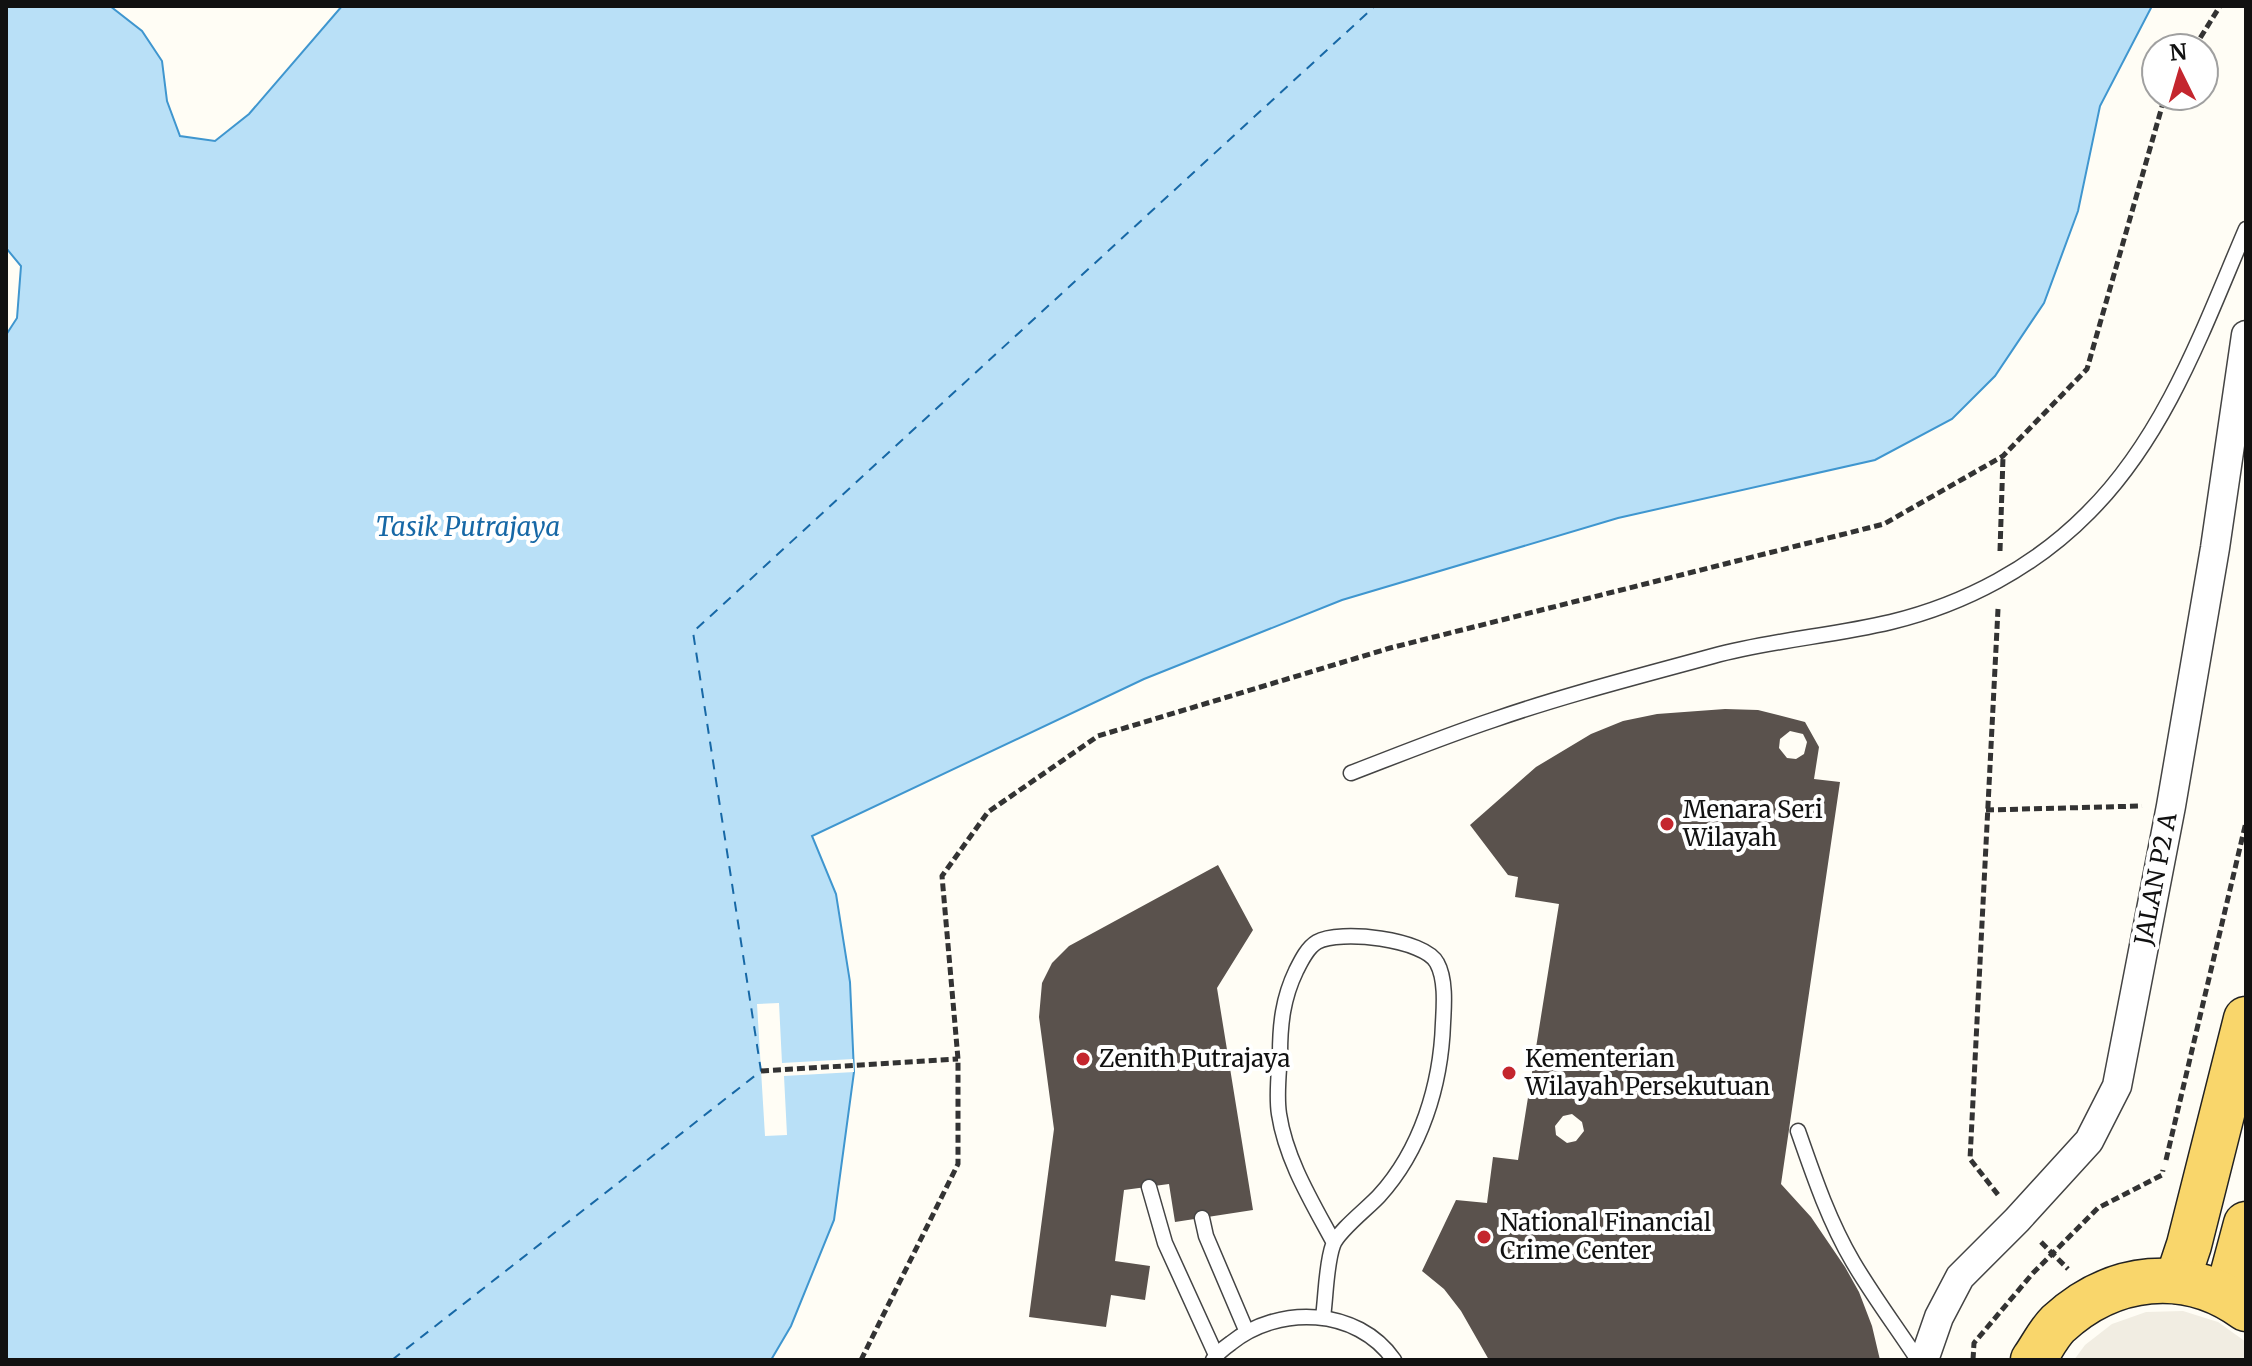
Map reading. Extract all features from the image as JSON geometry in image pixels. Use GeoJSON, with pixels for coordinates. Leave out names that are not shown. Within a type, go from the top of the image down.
{"type":"FeatureCollection","features":[{"type":"Feature","properties":{"kind":"main road"},"geometry":{"type":"LineString","coordinates":[[2177,1281],[2189,1245],[2246,1019]]}},
{"type":"Feature","properties":{"kind":"main road"},"geometry":{"type":"LineString","coordinates":[[2033,1360],[2056,1326],[2093,1297],[2134,1283],[2177,1281],[2202,1286],[2236,1302],[2246,1224]]}},
{"type":"Feature","properties":{"kind":"street","name":"JALAN P2 A"},"geometry":{"type":"LineString","coordinates":[[1921,1360],[1960,1277],[2089,1141],[2117,1086],[2171,806],[2215,548],[2246,335]]}},
{"type":"Feature","properties":{"kind":"lane"},"geometry":{"type":"LineString","coordinates":[[1351,773],[1523,711],[1756,645],[1891,622],[1952,602],[2000,580],[2051,546],[2090,512],[2122,473],[2169,403],[2246,229]]}},
{"type":"Feature","properties":{"kind":"lane"},"geometry":{"type":"LineString","coordinates":[[1323,1317],[1334,1243],[1402,1170],[1417,1142],[1438,1071],[1443,1023],[1442,978],[1437,961],[1425,951],[1385,939],[1336,936],[1318,942],[1304,956],[1288,987],[1280,1023],[1278,1113],[1288,1150],[1304,1188],[1334,1243]]}},
{"type":"Feature","properties":{"kind":"lane"},"geometry":{"type":"LineString","coordinates":[[1798,1131],[1820,1195],[1854,1264],[1921,1360]]}},
{"type":"Feature","properties":{"kind":"lane"},"geometry":{"type":"LineString","coordinates":[[1149,1187],[1165,1243],[1214,1357],[1246,1330],[1284,1317],[1323,1317],[1358,1329],[1388,1351],[1394,1360]]}},
{"type":"Feature","properties":{"kind":"lane"},"geometry":{"type":"LineString","coordinates":[[1202,1218],[1206,1236],[1246,1330]]}},
{"type":"Feature","properties":{"kind":"path"},"geometry":{"type":"LineString","coordinates":[[2204,32],[2220,6]]}},
{"type":"Feature","properties":{"kind":"path"},"geometry":{"type":"LineString","coordinates":[[861,1360],[958,1164],[958,1059],[942,876],[988,812],[1098,736],[1390,648],[1884,524],[2003,456],[2087,369],[2160,112]]}},
{"type":"Feature","properties":{"kind":"path"},"geometry":{"type":"LineString","coordinates":[[2003,456],[2000,580],[1970,1159],[2017,1220],[2052,1252],[2093,1297]]}},
{"type":"Feature","properties":{"kind":"path"},"geometry":{"type":"LineString","coordinates":[[1986,810],[2171,806]]}},
{"type":"Feature","properties":{"kind":"path"},"geometry":{"type":"LineString","coordinates":[[761,1071],[958,1059]]}},
{"type":"Feature","properties":{"kind":"shaded area"},"geometry":{"type":"Polygon","coordinates":[[[2183,1311],[2218,1322],[2246,1342],[2246,1360],[2074,1360],[2085,1345],[2112,1324],[2146,1312],[2183,1311]]]}},
{"type":"Feature","properties":{"kind":"water","name":"Tasik Putrajaya"},"geometry":{"type":"Polygon","coordinates":[[[6,6],[110,6],[142,31],[162,61],[167,101],[180,136],[215,141],[249,114],[342,6],[2152,6],[2100,106],[2078,211],[2044,303],[1995,376],[1952,419],[1875,460],[1618,518],[1342,600],[1144,679],[812,836],[836,894],[850,982],[854,1072],[834,1220],[791,1326],[771,1360],[6,1360],[6,335],[17,318],[21,266],[6,248],[6,6]]]}},
{"type":"Feature","properties":{"kind":"pier"},"geometry":{"type":"Polygon","coordinates":[[[779,1003],[782,1063],[853,1059],[854,1072],[784,1076],[787,1135],[765,1136],[757,1004],[779,1003]]]}},
{"type":"Feature","properties":{"kind":"building"},"geometry":{"type":"Polygon","coordinates":[[[1758,710],[1805,722],[1819,747],[1814,779],[1840,782],[1781,1184],[1811,1217],[1845,1267],[1872,1326],[1880,1360],[1489,1360],[1461,1311],[1444,1289],[1422,1271],[1456,1200],[1487,1203],[1493,1157],[1518,1160],[1559,904],[1515,897],[1518,877],[1508,875],[1470,825],[1536,767],[1591,734],[1623,721],[1657,714],[1758,710]],[[1790,731],[1780,739],[1779,748],[1787,758],[1796,759],[1804,754],[1807,742],[1803,734],[1790,731]],[[1572,1114],[1563,1116],[1555,1126],[1556,1135],[1567,1143],[1576,1141],[1584,1131],[1582,1122],[1572,1114]]]}},
{"type":"Feature","properties":{"kind":"building"},"geometry":{"type":"Polygon","coordinates":[[[1218,865],[1253,930],[1217,988],[1253,1210],[1175,1222],[1169,1184],[1124,1190],[1115,1261],[1150,1266],[1145,1300],[1111,1295],[1106,1327],[1029,1317],[1054,1129],[1039,1017],[1042,983],[1052,963],[1069,946],[1218,865]]]}},
{"type":"Feature","properties":{"kind":"ferry route"},"geometry":{"type":"LineString","coordinates":[[392,1360],[761,1071],[693,632],[1375,6]]}},
{"type":"Feature","properties":{"kind":"place","name":"Menara Seri Wilayah"},"geometry":{"type":"Point","coordinates":[1667,824]}},
{"type":"Feature","properties":{"kind":"place","name":"Zenith Putrajaya"},"geometry":{"type":"Point","coordinates":[1083,1059]}},
{"type":"Feature","properties":{"kind":"place","name":"Kementerian Wilayah Persekutuan"},"geometry":{"type":"Point","coordinates":[1509,1073]}},
{"type":"Feature","properties":{"kind":"place","name":"National Financial Crime Center"},"geometry":{"type":"Point","coordinates":[1484,1237]}}]}
